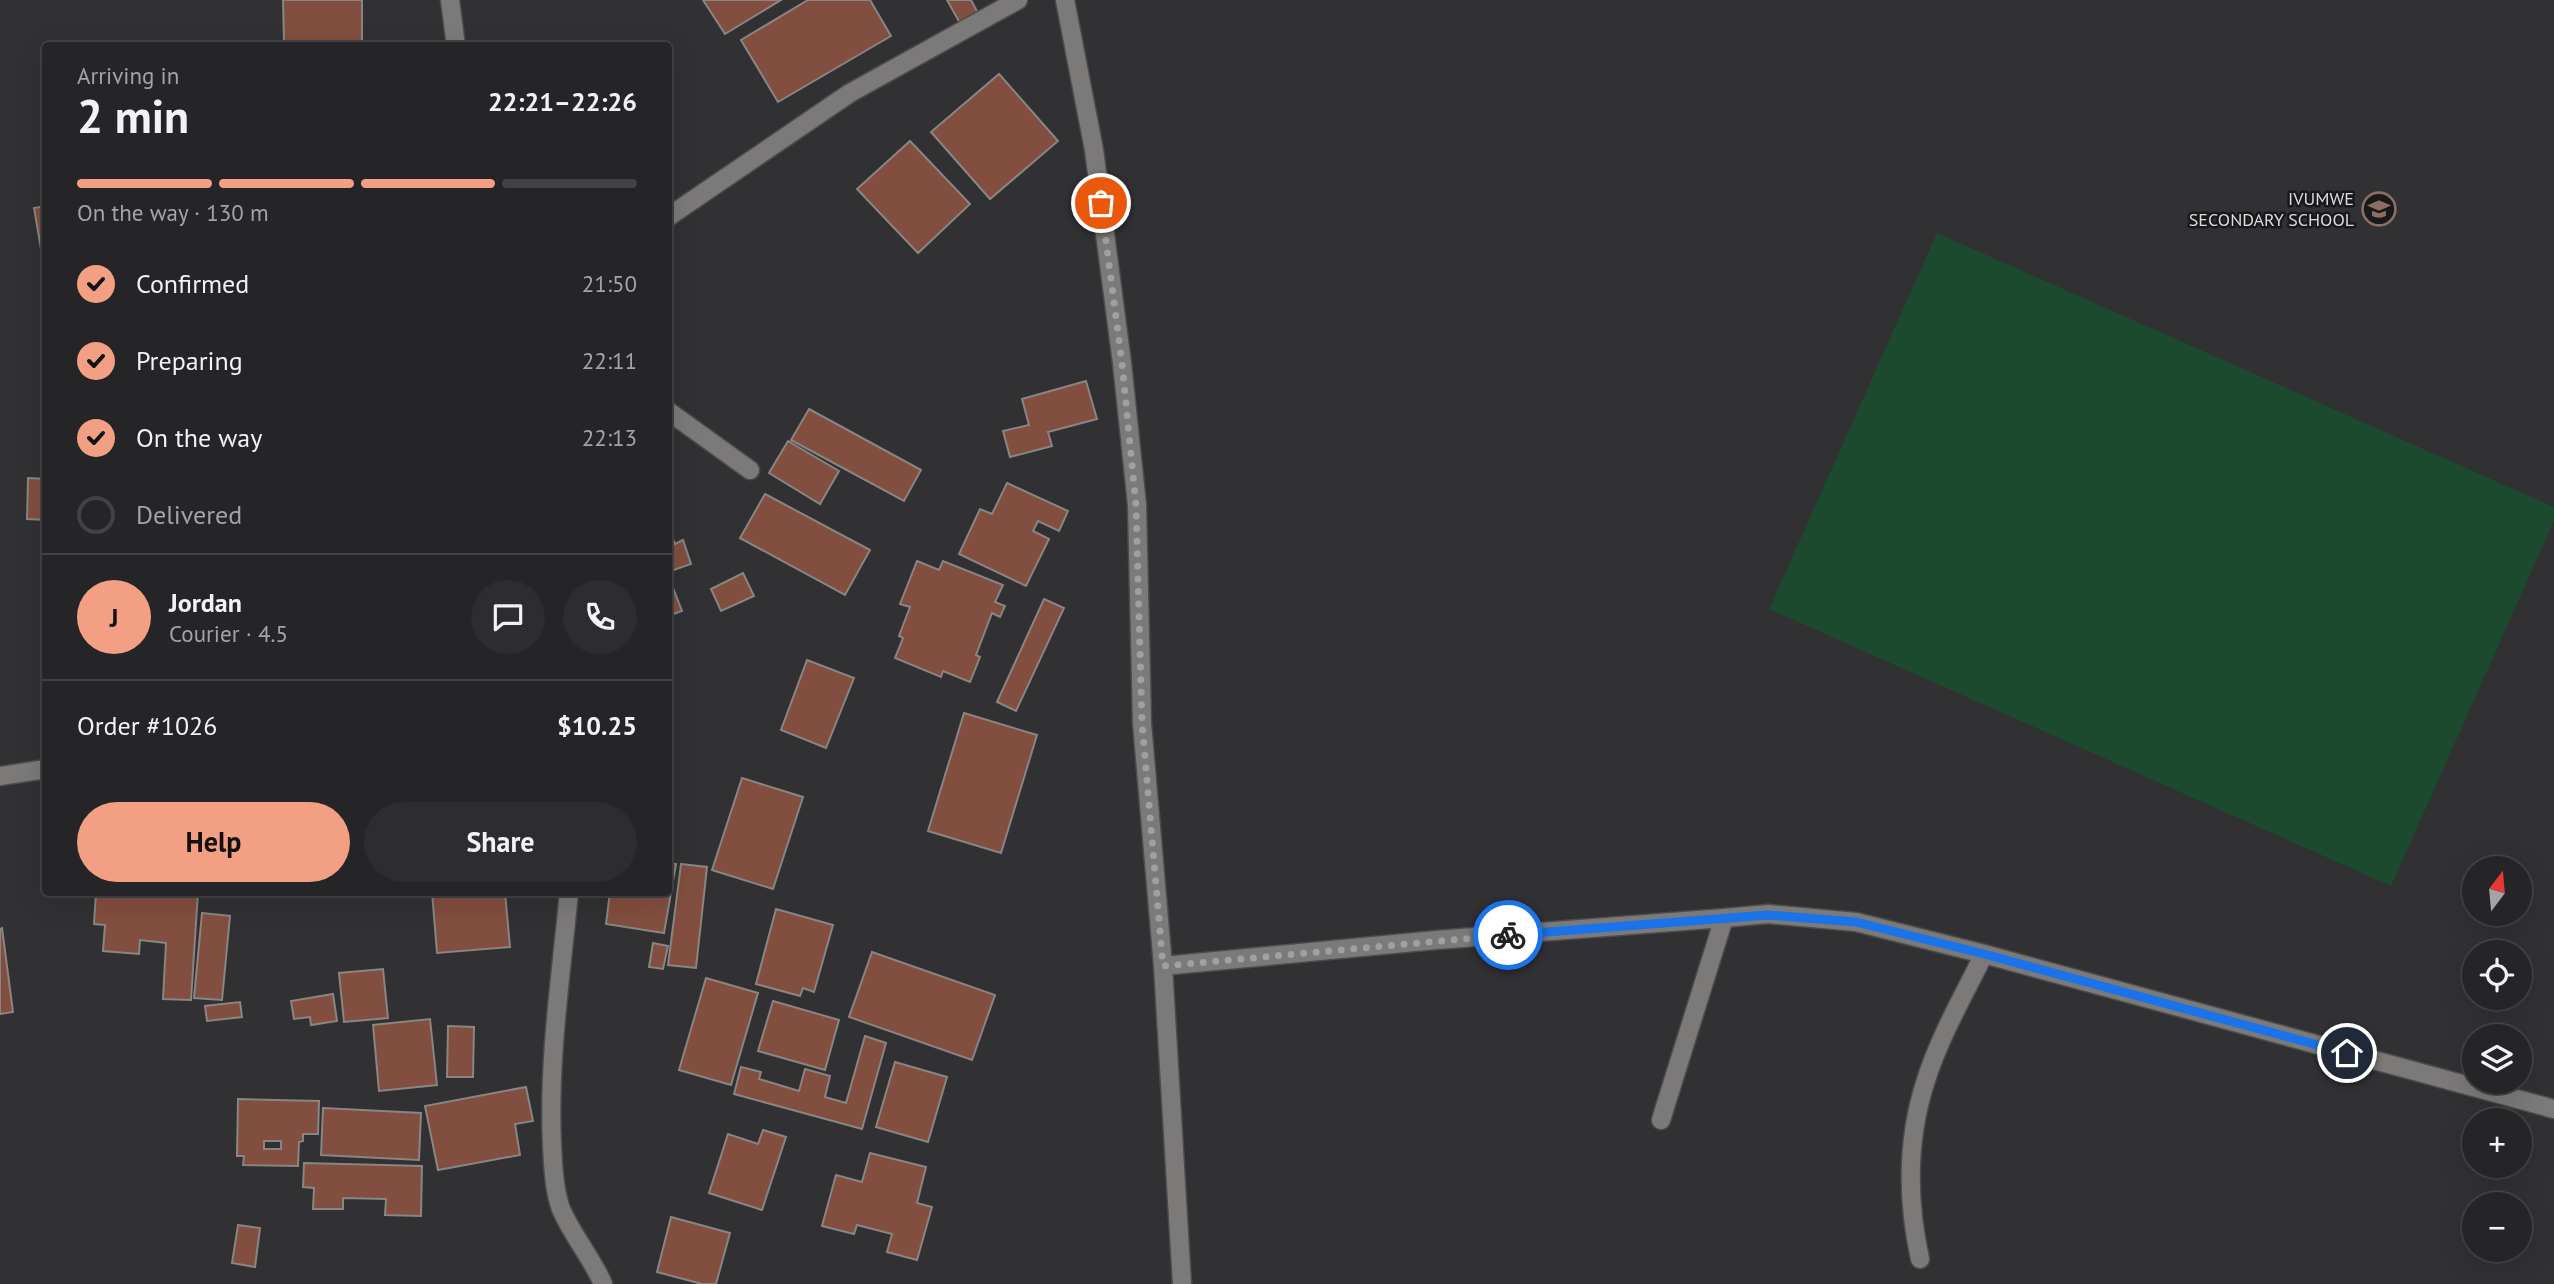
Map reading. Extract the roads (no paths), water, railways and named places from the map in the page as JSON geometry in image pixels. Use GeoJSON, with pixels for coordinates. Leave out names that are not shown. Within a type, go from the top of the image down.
{"type":"FeatureCollection","features":[{"type":"Feature","properties":{"kind":"street"},"geometry":{"type":"LineString","coordinates":[[450,0],[455,42]]}},
{"type":"Feature","properties":{"kind":"street"},"geometry":{"type":"LineString","coordinates":[[672,214],[850,93],[1018,0]]}},
{"type":"Feature","properties":{"kind":"street"},"geometry":{"type":"LineString","coordinates":[[1065,0],[1094,150],[1122,363],[1136,505],[1142,723],[1163,966],[1182,1284]]}},
{"type":"Feature","properties":{"kind":"street"},"geometry":{"type":"LineString","coordinates":[[672,414],[750,470]]}},
{"type":"Feature","properties":{"kind":"street"},"geometry":{"type":"LineString","coordinates":[[0,776],[42,770]]}},
{"type":"Feature","properties":{"kind":"street"},"geometry":{"type":"LineString","coordinates":[[569,896],[555,1032],[551,1115],[554,1170],[561,1208],[595,1265],[603,1284]]}},
{"type":"Feature","properties":{"kind":"street"},"geometry":{"type":"LineString","coordinates":[[1163,966],[1449,939],[1768,915],[1856,922],[1984,954],[2554,1109]]}},
{"type":"Feature","properties":{"kind":"street"},"geometry":{"type":"LineString","coordinates":[[1661,1120],[1724,918]]}},
{"type":"Feature","properties":{"kind":"street"},"geometry":{"type":"LineString","coordinates":[[1920,1259],[1912,1220],[1909,1173],[1925,1082],[1935,1055],[1984,954]]}},
{"type":"Feature","properties":{"kind":"place","name":"IVUMWE SECONDARY SCHOOL"},"geometry":{"type":"Point","coordinates":[2379,209]}}]}
